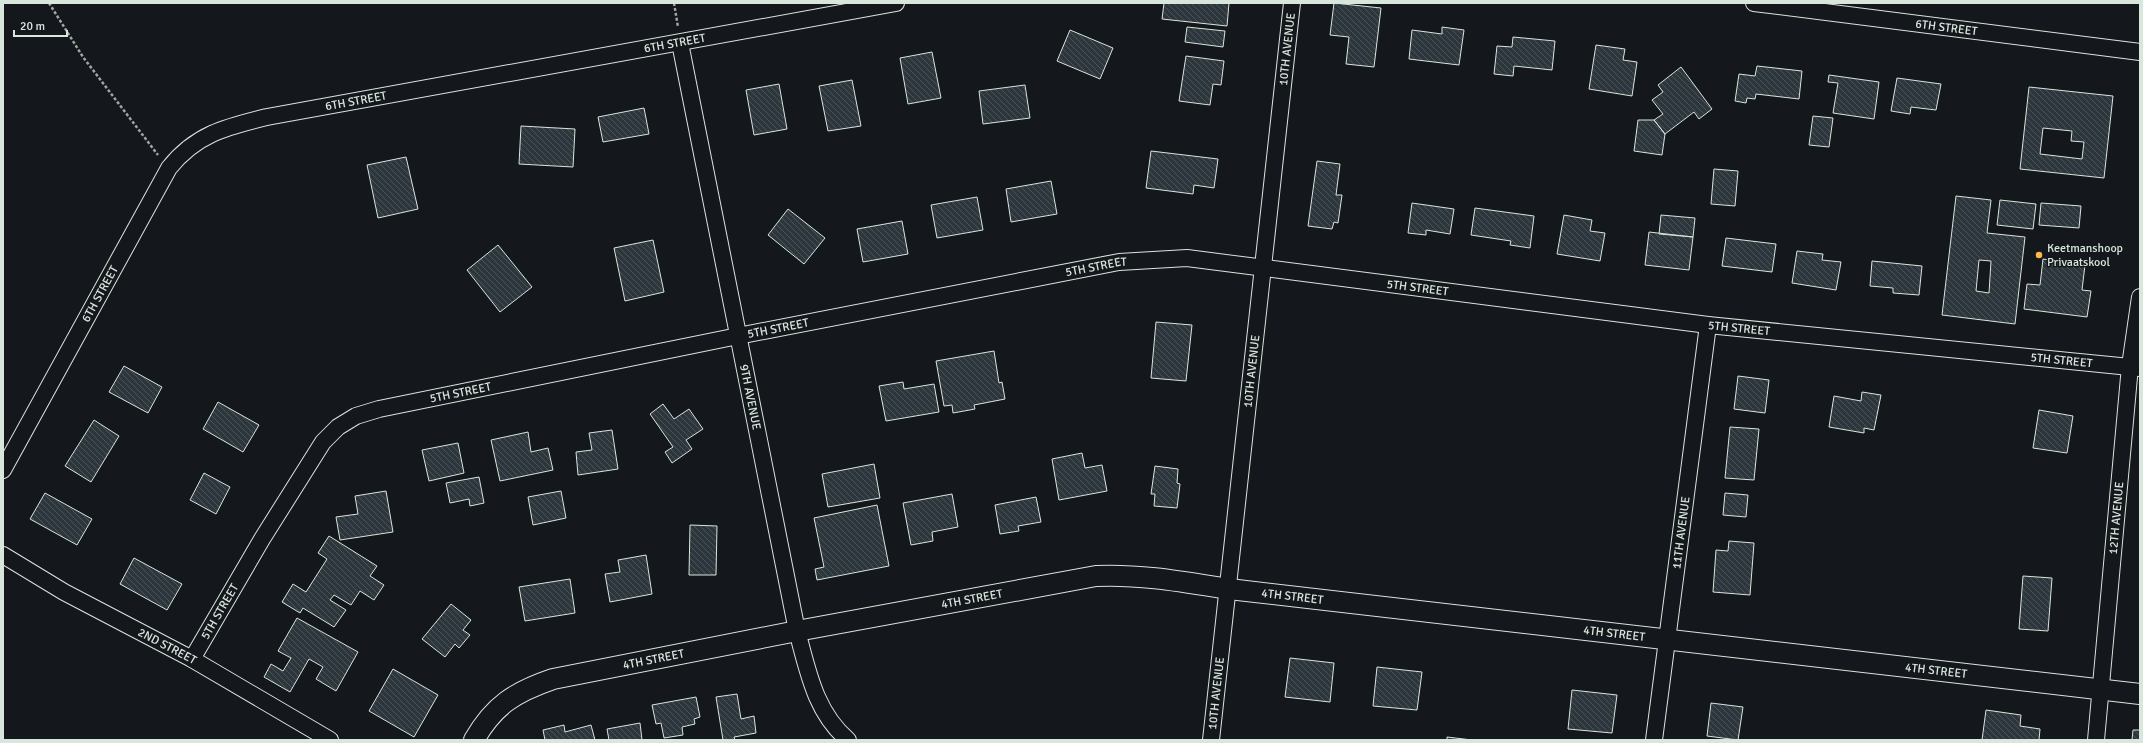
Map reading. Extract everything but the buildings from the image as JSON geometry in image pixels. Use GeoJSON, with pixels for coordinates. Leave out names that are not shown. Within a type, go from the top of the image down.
{"type":"FeatureCollection","features":[{"type":"Feature","properties":{"kind":"street","name":"6TH STREET"},"geometry":{"type":"LineString","coordinates":[[3,470],[169,168],[181,153],[200,138],[240,123],[896,3]]}},
{"type":"Feature","properties":{"kind":"street","name":"10TH AVENUE"},"geometry":{"type":"LineString","coordinates":[[1211,740],[1229,589],[1292,3]]}},
{"type":"Feature","properties":{"kind":"street","name":"6TH STREET"},"geometry":{"type":"LineString","coordinates":[[1754,3],[2140,52]]}},
{"type":"Feature","properties":{"kind":"street","name":"9TH AVENUE"},"geometry":{"type":"LineString","coordinates":[[680,43],[796,631],[818,701],[838,731],[848,740]]}},
{"type":"Feature","properties":{"kind":"street","name":"5TH STREET"},"geometry":{"type":"LineString","coordinates":[[192,660],[262,539],[323,442],[338,427],[356,416],[378,409],[738,336],[1119,262],[1187,258],[1708,325],[2135,367]]}},
{"type":"Feature","properties":{"kind":"street","name":"12TH AVENUE"},"geometry":{"type":"LineString","coordinates":[[2096,740],[2135,367],[2140,297]]}},
{"type":"Feature","properties":{"kind":"street","name":"11TH AVENUE"},"geometry":{"type":"LineString","coordinates":[[1654,740],[1708,325]]}},
{"type":"Feature","properties":{"kind":"street","name":"2ND STREET"},"geometry":{"type":"LineString","coordinates":[[3,555],[64,592],[192,660],[330,740]]}},
{"type":"Feature","properties":{"kind":"street","name":"4TH STREET"},"geometry":{"type":"LineString","coordinates":[[474,740],[484,723],[496,709],[511,697],[535,685],[553,679],[796,631],[1096,576],[1122,575],[1151,576],[1229,589],[2140,694]]}},
{"type":"Feature","properties":{"kind":"path"},"geometry":{"type":"LineString","coordinates":[[49,3],[83,57],[169,168]]}},
{"type":"Feature","properties":{"kind":"path"},"geometry":{"type":"LineString","coordinates":[[674,3],[680,43]]}},
{"type":"Feature","properties":{"kind":"place","name":"Keetmanshoop Privaatskool"},"geometry":{"type":"Point","coordinates":[2039,255]}}]}
